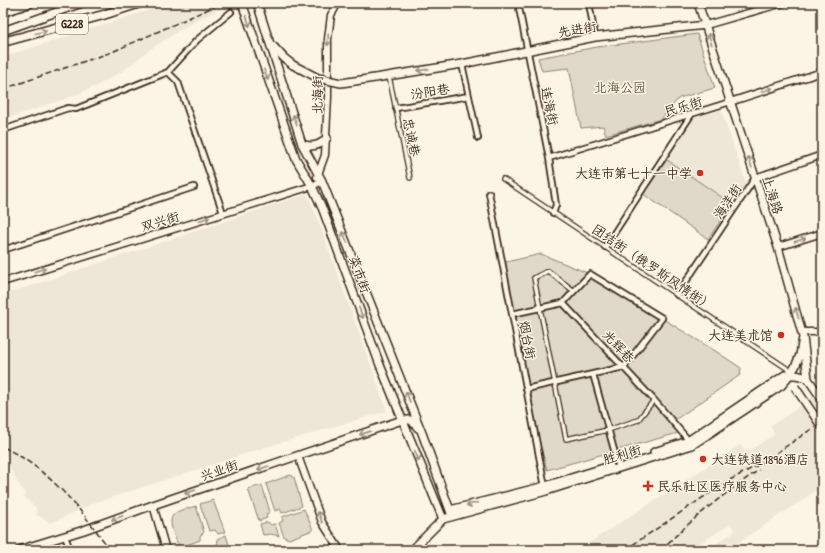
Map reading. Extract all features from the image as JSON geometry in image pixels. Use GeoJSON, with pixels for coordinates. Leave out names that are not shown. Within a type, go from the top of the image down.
{"type":"FeatureCollection","features":[{"type":"Feature","properties":{"kind":"highway"},"geometry":{"type":"LineString","coordinates":[[3,12],[30,3]]}},
{"type":"Feature","properties":{"kind":"highway","name":"G228"},"geometry":{"type":"LineString","coordinates":[[3,42],[140,3]]}},
{"type":"Feature","properties":{"kind":"main road"},"geometry":{"type":"LineString","coordinates":[[3,31],[82,3]]}},
{"type":"Feature","properties":{"kind":"main road","name":"菜市街"},"geometry":{"type":"LineString","coordinates":[[242,3],[296,159],[312,186],[323,210],[402,420],[443,519]]}},
{"type":"Feature","properties":{"kind":"main road"},"geometry":{"type":"LineString","coordinates":[[257,3],[302,144],[322,181],[422,434],[451,513]]}},
{"type":"Feature","properties":{"kind":"main road","name":"上海路"},"geometry":{"type":"LineString","coordinates":[[698,3],[778,247],[803,334],[808,379]]}},
{"type":"Feature","properties":{"kind":"main road","name":"先进街"},"geometry":{"type":"LineString","coordinates":[[268,36],[276,50],[292,65],[318,78],[341,83],[462,64],[595,37],[706,25]]}},
{"type":"Feature","properties":{"kind":"main road"},"geometry":{"type":"LineString","coordinates":[[302,144],[308,146],[318,145],[323,143],[327,138]]}},
{"type":"Feature","properties":{"kind":"main road"},"geometry":{"type":"LineString","coordinates":[[803,334],[800,355],[795,367],[790,373],[808,379],[822,399]]}},
{"type":"Feature","properties":{"kind":"main road","name":"胜利街"},"geometry":{"type":"LineString","coordinates":[[443,519],[451,513],[545,488],[690,443],[782,385],[790,373]]}},
{"type":"Feature","properties":{"kind":"main road","name":"胜利街"},"geometry":{"type":"LineString","coordinates":[[690,443],[785,375],[790,373]]}},
{"type":"Feature","properties":{"kind":"main road"},"geometry":{"type":"LineString","coordinates":[[782,385],[787,382],[795,387],[822,427]]}},
{"type":"Feature","properties":{"kind":"main road"},"geometry":{"type":"LineString","coordinates":[[402,420],[411,420],[422,434]]}},
{"type":"Feature","properties":{"kind":"main road","name":"兴业街"},"geometry":{"type":"LineString","coordinates":[[19,550],[84,530],[402,420]]}},
{"type":"Feature","properties":{"kind":"main road"},"geometry":{"type":"LineString","coordinates":[[412,550],[443,519]]}},
{"type":"Feature","properties":{"kind":"main road"},"geometry":{"type":"LineString","coordinates":[[818,550],[822,547]]}},
{"type":"Feature","properties":{"kind":"street","name":"北海街"},"geometry":{"type":"LineString","coordinates":[[312,186],[319,174],[325,155],[327,138],[328,39],[331,15],[338,3]]}},
{"type":"Feature","properties":{"kind":"street","name":"连海街"},"geometry":{"type":"LineString","coordinates":[[518,3],[550,158],[556,205],[553,213]]}},
{"type":"Feature","properties":{"kind":"street"},"geometry":{"type":"LineString","coordinates":[[589,3],[595,37]]}},
{"type":"Feature","properties":{"kind":"street","name":"先进街"},"geometry":{"type":"LineString","coordinates":[[706,25],[783,3]]}},
{"type":"Feature","properties":{"kind":"street"},"geometry":{"type":"LineString","coordinates":[[3,130],[68,108],[76,109],[168,72],[198,40],[231,12]]}},
{"type":"Feature","properties":{"kind":"street"},"geometry":{"type":"LineString","coordinates":[[462,64],[478,138]]}},
{"type":"Feature","properties":{"kind":"street"},"geometry":{"type":"LineString","coordinates":[[168,72],[178,82],[223,213]]}},
{"type":"Feature","properties":{"kind":"street","name":"民乐街"},"geometry":{"type":"LineString","coordinates":[[550,158],[691,115],[822,72]]}},
{"type":"Feature","properties":{"kind":"street","name":"忠诚巷"},"geometry":{"type":"LineString","coordinates":[[389,76],[410,178]]}},
{"type":"Feature","properties":{"kind":"street","name":"汾阳巷"},"geometry":{"type":"LineString","coordinates":[[396,108],[469,96]]}},
{"type":"Feature","properties":{"kind":"street"},"geometry":{"type":"LineString","coordinates":[[605,247],[691,115]]}},
{"type":"Feature","properties":{"kind":"street","name":"海洋街"},"geometry":{"type":"LineString","coordinates":[[677,295],[755,178],[822,155]]}},
{"type":"Feature","properties":{"kind":"street","name":"团结街（俄罗斯风情街）"},"geometry":{"type":"LineString","coordinates":[[503,179],[677,295],[790,373]]}},
{"type":"Feature","properties":{"kind":"street","name":"双兴街"},"geometry":{"type":"LineString","coordinates":[[3,282],[312,186],[322,181]]}},
{"type":"Feature","properties":{"kind":"street"},"geometry":{"type":"LineString","coordinates":[[3,250],[194,187]]}},
{"type":"Feature","properties":{"kind":"street","name":"烟台街"},"geometry":{"type":"LineString","coordinates":[[488,190],[545,488]]}},
{"type":"Feature","properties":{"kind":"street"},"geometry":{"type":"LineString","coordinates":[[778,247],[822,233]]}},
{"type":"Feature","properties":{"kind":"street"},"geometry":{"type":"LineString","coordinates":[[574,291],[548,271],[534,278],[566,439],[608,430],[638,420],[654,400]]}},
{"type":"Feature","properties":{"kind":"street"},"geometry":{"type":"LineString","coordinates":[[512,314],[563,303],[590,274],[662,318],[624,367],[526,389]]}},
{"type":"Feature","properties":{"kind":"street","name":"光辉巷"},"geometry":{"type":"LineString","coordinates":[[563,303],[654,400],[690,443]]}},
{"type":"Feature","properties":{"kind":"street"},"geometry":{"type":"LineString","coordinates":[[803,334],[822,332]]}},
{"type":"Feature","properties":{"kind":"street"},"geometry":{"type":"LineString","coordinates":[[593,374],[618,465]]}},
{"type":"Feature","properties":{"kind":"street"},"geometry":{"type":"LineString","coordinates":[[298,456],[322,522],[340,550]]}},
{"type":"Feature","properties":{"kind":"street"},"geometry":{"type":"LineString","coordinates":[[153,505],[166,550]]}},
{"type":"Feature","properties":{"kind":"street"},"geometry":{"type":"LineString","coordinates":[[65,536],[70,550]]}},
{"type":"Feature","properties":{"kind":"shaded area"},"geometry":{"type":"Polygon","coordinates":[[[171,3],[234,3],[196,20],[149,50],[124,70],[96,86],[73,96],[3,120],[3,57],[171,3]]]}},
{"type":"Feature","properties":{"kind":"shaded area","name":"大连市第七十一中学"},"geometry":{"type":"Polygon","coordinates":[[[721,110],[747,185],[708,239],[643,194],[693,118],[721,110]]]}},
{"type":"Feature","properties":{"kind":"shaded area"},"geometry":{"type":"Polygon","coordinates":[[[307,194],[318,220],[387,411],[263,448],[94,503],[51,523],[37,515],[36,508],[24,497],[26,494],[17,482],[9,465],[7,456],[3,455],[3,295],[307,194]]]}},
{"type":"Feature","properties":{"kind":"shaded area"},"geometry":{"type":"Polygon","coordinates":[[[822,389],[822,487],[727,550],[707,550],[735,531],[731,524],[689,550],[578,550],[740,445],[747,452],[775,434],[770,426],[789,414],[822,389]]]}},
{"type":"Feature","properties":{"kind":"green space","name":"北海公园"},"geometry":{"type":"Polygon","coordinates":[[[697,34],[715,88],[679,98],[661,119],[606,135],[603,126],[581,128],[569,68],[542,71],[538,58],[597,47],[697,34]]]}},
{"type":"Feature","properties":{"kind":"green space"},"geometry":{"type":"Polygon","coordinates":[[[667,160],[732,204],[708,239],[643,194],[667,160]]]}},
{"type":"Feature","properties":{"kind":"green space"},"geometry":{"type":"Polygon","coordinates":[[[541,254],[590,274],[741,368],[740,375],[672,422],[670,425],[678,433],[547,470],[526,389],[502,263],[541,254]]]}},
{"type":"Feature","properties":{"kind":"green space"},"geometry":{"type":"Polygon","coordinates":[[[290,475],[294,477],[302,506],[282,513],[280,509],[275,511],[266,484],[290,475]]]}},
{"type":"Feature","properties":{"kind":"green space"},"geometry":{"type":"Polygon","coordinates":[[[262,485],[270,512],[266,514],[267,518],[259,521],[248,489],[262,485]]]}},
{"type":"Feature","properties":{"kind":"green space"},"geometry":{"type":"Polygon","coordinates":[[[213,500],[225,532],[218,534],[215,530],[209,531],[200,504],[213,500]]]}},
{"type":"Feature","properties":{"kind":"green space"},"geometry":{"type":"Polygon","coordinates":[[[196,506],[204,532],[200,536],[200,540],[179,548],[172,528],[171,519],[177,512],[196,506]]]}},
{"type":"Feature","properties":{"kind":"green space"},"geometry":{"type":"Polygon","coordinates":[[[304,509],[313,530],[289,539],[284,537],[279,523],[283,521],[282,517],[304,509]]]}},
{"type":"Feature","properties":{"kind":"green space"},"geometry":{"type":"Polygon","coordinates":[[[268,522],[271,525],[275,524],[279,536],[271,534],[263,535],[260,524],[268,522]]]}},
{"type":"Feature","properties":{"kind":"green space"},"geometry":{"type":"Polygon","coordinates":[[[226,535],[229,545],[225,550],[215,550],[214,547],[218,543],[217,539],[226,535]]]}},
{"type":"Feature","properties":{"kind":"railway"},"geometry":{"type":"LineString","coordinates":[[3,89],[112,52],[222,3]]}},
{"type":"Feature","properties":{"kind":"railway"},"geometry":{"type":"LineString","coordinates":[[625,550],[726,482],[760,464],[822,422]]}},
{"type":"Feature","properties":{"kind":"railway"},"geometry":{"type":"LineString","coordinates":[[3,447],[35,466],[63,491],[88,520],[110,550]]}},
{"type":"Feature","properties":{"kind":"railway"},"geometry":{"type":"LineString","coordinates":[[661,550],[708,508],[759,470]]}},
{"type":"Feature","properties":{"kind":"place","name":"大连市第七十一中学"},"geometry":{"type":"Point","coordinates":[700,173]}},
{"type":"Feature","properties":{"kind":"place","name":"大连美术馆"},"geometry":{"type":"Point","coordinates":[781,335]}},
{"type":"Feature","properties":{"kind":"place","name":"大连铁道1896酒店"},"geometry":{"type":"Point","coordinates":[703,459]}},
{"type":"Feature","properties":{"kind":"place","name":"民乐社区医疗服务中心"},"geometry":{"type":"Point","coordinates":[648,486]}}]}
